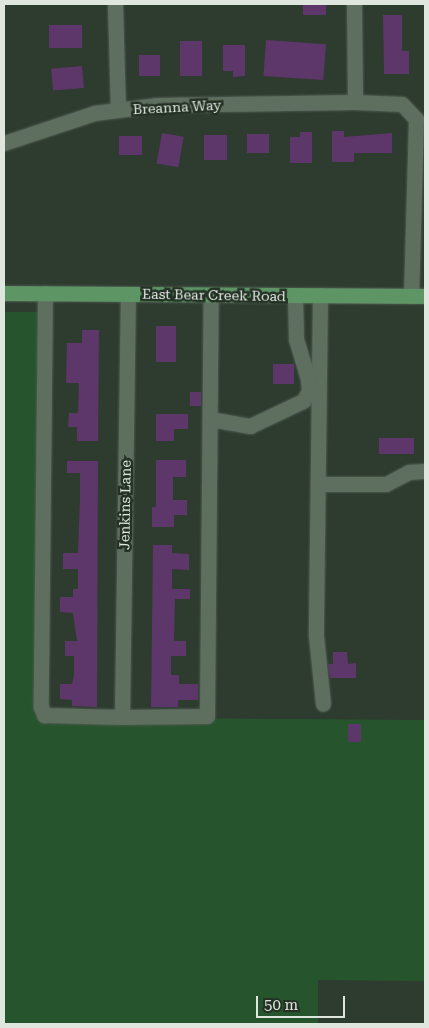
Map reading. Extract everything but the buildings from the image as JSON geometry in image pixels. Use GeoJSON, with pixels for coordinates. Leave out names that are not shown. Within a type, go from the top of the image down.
{"type":"FeatureCollection","features":[{"type":"Feature","properties":{"kind":"main road","name":"East Bear Creek Road"},"geometry":{"type":"LineString","coordinates":[[4,293],[418,296]]}},
{"type":"Feature","properties":{"kind":"street"},"geometry":{"type":"LineString","coordinates":[[115,4],[118,110]]}},
{"type":"Feature","properties":{"kind":"street"},"geometry":{"type":"LineString","coordinates":[[354,4],[355,102]]}},
{"type":"Feature","properties":{"kind":"street","name":"Breanna Way"},"geometry":{"type":"LineString","coordinates":[[4,143],[94,113],[156,106],[355,102],[402,104],[416,118],[418,296]]}},
{"type":"Feature","properties":{"kind":"street"},"geometry":{"type":"LineString","coordinates":[[45,293],[41,707],[44,715],[122,717],[207,716],[211,295]]}},
{"type":"Feature","properties":{"kind":"street","name":"Jenkins Lane"},"geometry":{"type":"LineString","coordinates":[[122,717],[128,294]]}},
{"type":"Feature","properties":{"kind":"street"},"geometry":{"type":"LineString","coordinates":[[210,419],[250,426],[303,401],[309,391],[308,378],[296,338],[296,295]]}},
{"type":"Feature","properties":{"kind":"street"},"geometry":{"type":"LineString","coordinates":[[320,295],[316,636],[324,704]]}},
{"type":"Feature","properties":{"kind":"street"},"geometry":{"type":"LineString","coordinates":[[319,484],[386,484],[409,472],[425,472]]}},
{"type":"Feature","properties":{"kind":"green space"},"geometry":{"type":"Polygon","coordinates":[[[4,312],[45,312],[39,717],[425,720],[425,981],[318,980],[318,1024],[4,1024],[4,312]]]}}]}
